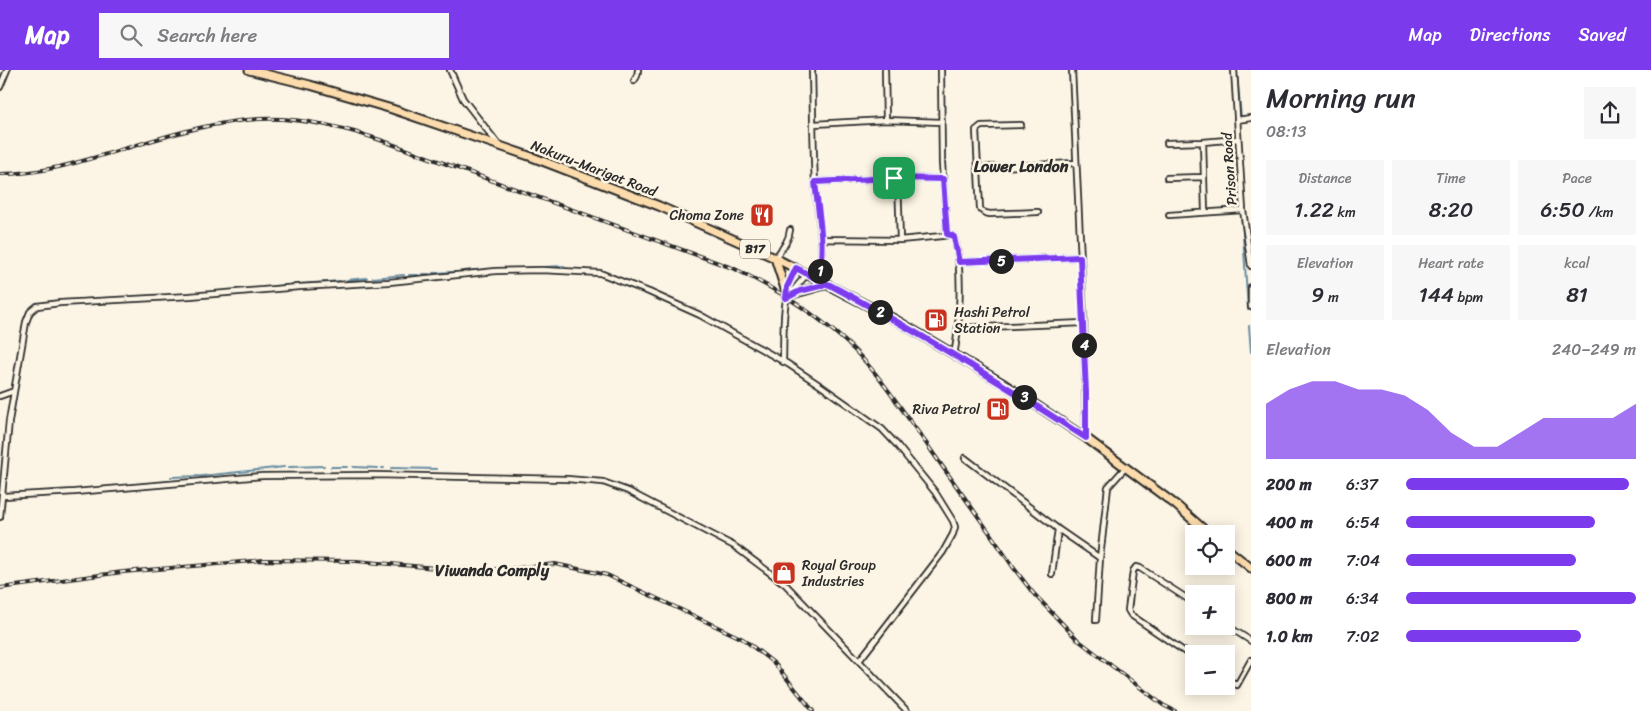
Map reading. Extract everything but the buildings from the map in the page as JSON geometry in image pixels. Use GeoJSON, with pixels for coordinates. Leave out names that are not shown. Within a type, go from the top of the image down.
{"type":"FeatureCollection","features":[{"type":"Feature","properties":{"kind":"main road","name":"Nakuru-Marigat Road"},"geometry":{"type":"LineString","coordinates":[[249,70],[272,72],[392,109],[499,145],[659,206],[776,258],[896,320],[1004,384],[1086,438],[1176,505],[1199,525]]}},
{"type":"Feature","properties":{"kind":"main road"},"geometry":{"type":"LineString","coordinates":[[776,258],[787,295],[828,284]]}},
{"type":"Feature","properties":{"kind":"main road"},"geometry":{"type":"LineString","coordinates":[[1235,555],[1251,568]]}},
{"type":"Feature","properties":{"kind":"street"},"geometry":{"type":"LineString","coordinates":[[0,87],[7,70]]}},
{"type":"Feature","properties":{"kind":"street"},"geometry":{"type":"LineString","coordinates":[[450,70],[464,99],[499,145]]}},
{"type":"Feature","properties":{"kind":"street"},"geometry":{"type":"LineString","coordinates":[[634,81],[638,76],[638,70]]}},
{"type":"Feature","properties":{"kind":"street"},"geometry":{"type":"LineString","coordinates":[[812,70],[815,182],[821,239],[820,271],[817,279]]}},
{"type":"Feature","properties":{"kind":"street"},"geometry":{"type":"LineString","coordinates":[[885,70],[886,120]]}},
{"type":"Feature","properties":{"kind":"street"},"geometry":{"type":"LineString","coordinates":[[941,70],[943,179],[947,234]]}},
{"type":"Feature","properties":{"kind":"street"},"geometry":{"type":"LineString","coordinates":[[1072,70],[1084,323],[1086,438]]}},
{"type":"Feature","properties":{"kind":"street","name":"Prison Road"},"geometry":{"type":"LineString","coordinates":[[1234,70],[1243,210],[1251,266]]}},
{"type":"Feature","properties":{"kind":"street"},"geometry":{"type":"LineString","coordinates":[[1237,120],[1251,118]]}},
{"type":"Feature","properties":{"kind":"street"},"geometry":{"type":"LineString","coordinates":[[814,124],[886,120],[942,122]]}},
{"type":"Feature","properties":{"kind":"street"},"geometry":{"type":"LineString","coordinates":[[1021,125],[981,126],[978,128],[976,134],[980,209],[985,213],[1038,212]]}},
{"type":"Feature","properties":{"kind":"street"},"geometry":{"type":"LineString","coordinates":[[1167,143],[1238,139]]}},
{"type":"Feature","properties":{"kind":"street"},"geometry":{"type":"LineString","coordinates":[[1202,142],[1205,212]]}},
{"type":"Feature","properties":{"kind":"street"},"geometry":{"type":"LineString","coordinates":[[978,168],[1076,163]]}},
{"type":"Feature","properties":{"kind":"street"},"geometry":{"type":"LineString","coordinates":[[1167,178],[1204,177]]}},
{"type":"Feature","properties":{"kind":"street"},"geometry":{"type":"LineString","coordinates":[[898,179],[900,240]]}},
{"type":"Feature","properties":{"kind":"street"},"geometry":{"type":"LineString","coordinates":[[815,182],[943,179]]}},
{"type":"Feature","properties":{"kind":"street"},"geometry":{"type":"LineString","coordinates":[[1169,215],[1243,210]]}},
{"type":"Feature","properties":{"kind":"street"},"geometry":{"type":"LineString","coordinates":[[776,258],[786,244],[790,236],[790,230]]}},
{"type":"Feature","properties":{"kind":"street"},"geometry":{"type":"LineString","coordinates":[[821,239],[900,240],[947,234],[954,237],[959,262],[959,328],[954,356]]}},
{"type":"Feature","properties":{"kind":"street"},"geometry":{"type":"LineString","coordinates":[[959,262],[1080,257]]}},
{"type":"Feature","properties":{"kind":"street"},"geometry":{"type":"LineString","coordinates":[[783,362],[787,295],[790,281],[796,268]]}},
{"type":"Feature","properties":{"kind":"street"},"geometry":{"type":"LineString","coordinates":[[0,517],[5,457],[26,322],[30,312],[37,306],[389,282],[496,271],[575,271],[608,276],[695,312],[821,386],[882,429],[898,445],[935,492],[954,523],[953,534],[943,552],[859,661]]}},
{"type":"Feature","properties":{"kind":"street"},"geometry":{"type":"LineString","coordinates":[[787,295],[808,274]]}},
{"type":"Feature","properties":{"kind":"street"},"geometry":{"type":"LineString","coordinates":[[1251,287],[1251,307]]}},
{"type":"Feature","properties":{"kind":"street"},"geometry":{"type":"LineString","coordinates":[[959,328],[1084,323]]}},
{"type":"Feature","properties":{"kind":"street"},"geometry":{"type":"LineString","coordinates":[[0,396],[14,391]]}},
{"type":"Feature","properties":{"kind":"street"},"geometry":{"type":"LineString","coordinates":[[965,458],[1058,529],[1100,558]]}},
{"type":"Feature","properties":{"kind":"street"},"geometry":{"type":"LineString","coordinates":[[1096,620],[1100,558],[1108,487],[1126,467]]}},
{"type":"Feature","properties":{"kind":"street"},"geometry":{"type":"LineString","coordinates":[[3,496],[76,492],[262,476],[374,475],[567,479],[603,482],[628,491],[734,546],[785,584],[908,711]]}},
{"type":"Feature","properties":{"kind":"street"},"geometry":{"type":"LineString","coordinates":[[1052,574],[1058,529]]}},
{"type":"Feature","properties":{"kind":"street"},"geometry":{"type":"LineString","coordinates":[[1185,597],[1140,568],[1136,567],[1132,571],[1128,610],[1131,615],[1185,652]]}},
{"type":"Feature","properties":{"kind":"street"},"geometry":{"type":"LineString","coordinates":[[1235,631],[1251,642]]}},
{"type":"Feature","properties":{"kind":"street"},"geometry":{"type":"LineString","coordinates":[[1235,684],[1237,685],[1251,660]]}},
{"type":"Feature","properties":{"kind":"waterway"},"geometry":{"type":"LineString","coordinates":[[1237,72],[1241,118]]}},
{"type":"Feature","properties":{"kind":"waterway"},"geometry":{"type":"LineString","coordinates":[[1242,220],[1248,310]]}},
{"type":"Feature","properties":{"kind":"waterway"},"geometry":{"type":"LineString","coordinates":[[503,269],[564,266]]}},
{"type":"Feature","properties":{"kind":"waterway"},"geometry":{"type":"LineString","coordinates":[[463,271],[494,269]]}},
{"type":"Feature","properties":{"kind":"waterway"},"geometry":{"type":"LineString","coordinates":[[433,273],[455,272]]}},
{"type":"Feature","properties":{"kind":"waterway"},"geometry":{"type":"LineString","coordinates":[[423,274],[429,274]]}},
{"type":"Feature","properties":{"kind":"waterway"},"geometry":{"type":"LineString","coordinates":[[373,278],[404,275]]}},
{"type":"Feature","properties":{"kind":"waterway"},"geometry":{"type":"LineString","coordinates":[[409,275],[418,275]]}},
{"type":"Feature","properties":{"kind":"waterway"},"geometry":{"type":"LineString","coordinates":[[347,280],[367,278]]}},
{"type":"Feature","properties":{"kind":"waterway"},"geometry":{"type":"LineString","coordinates":[[274,286],[340,281]]}},
{"type":"Feature","properties":{"kind":"waterway"},"geometry":{"type":"LineString","coordinates":[[1249,326],[1251,352]]}},
{"type":"Feature","properties":{"kind":"waterway"},"geometry":{"type":"LineString","coordinates":[[289,467],[324,466]]}},
{"type":"Feature","properties":{"kind":"waterway"},"geometry":{"type":"LineString","coordinates":[[171,477],[202,476],[284,467]]}},
{"type":"Feature","properties":{"kind":"waterway"},"geometry":{"type":"LineString","coordinates":[[331,467],[347,467]]}},
{"type":"Feature","properties":{"kind":"waterway"},"geometry":{"type":"LineString","coordinates":[[353,467],[378,468]]}},
{"type":"Feature","properties":{"kind":"waterway"},"geometry":{"type":"LineString","coordinates":[[391,468],[437,469]]}},
{"type":"Feature","properties":{"kind":"railway"},"geometry":{"type":"LineString","coordinates":[[0,174],[53,168],[182,132],[229,122],[276,119],[324,124],[386,142],[735,269],[801,306],[825,324],[863,359],[885,386],[1033,593],[1078,640],[1163,705],[1175,711]]}},
{"type":"Feature","properties":{"kind":"railway"},"geometry":{"type":"LineString","coordinates":[[0,588],[123,572],[264,560],[356,561],[459,570],[507,569],[555,564],[607,575],[743,639],[775,664],[813,711]]}},
{"type":"Feature","properties":{"kind":"place","name":"Choma Zone"},"geometry":{"type":"Point","coordinates":[762,215]}},
{"type":"Feature","properties":{"kind":"place","name":"Hashi Petrol Station"},"geometry":{"type":"Point","coordinates":[936,320]}},
{"type":"Feature","properties":{"kind":"place","name":"Riva Petrol"},"geometry":{"type":"Point","coordinates":[998,409]}},
{"type":"Feature","properties":{"kind":"place","name":"Royal Group Industries"},"geometry":{"type":"Point","coordinates":[784,573]}},
{"type":"Feature","properties":{"kind":"district","name":"Lower London"},"geometry":{"type":"Point","coordinates":[1021,166]}},
{"type":"Feature","properties":{"kind":"district","name":"Viwanda Comply"},"geometry":{"type":"Point","coordinates":[492,570]}},
{"type":"Feature","properties":{"kind":"route"},"geometry":{"type":"LineString","coordinates":[[894,178],[943,179],[947,234],[954,237],[959,262],[1080,257],[1086,438],[1004,384],[896,320],[828,284],[800,291],[786,298],[787,287],[796,268],[817,279],[820,271],[821,239],[815,182],[894,178]]}}]}
